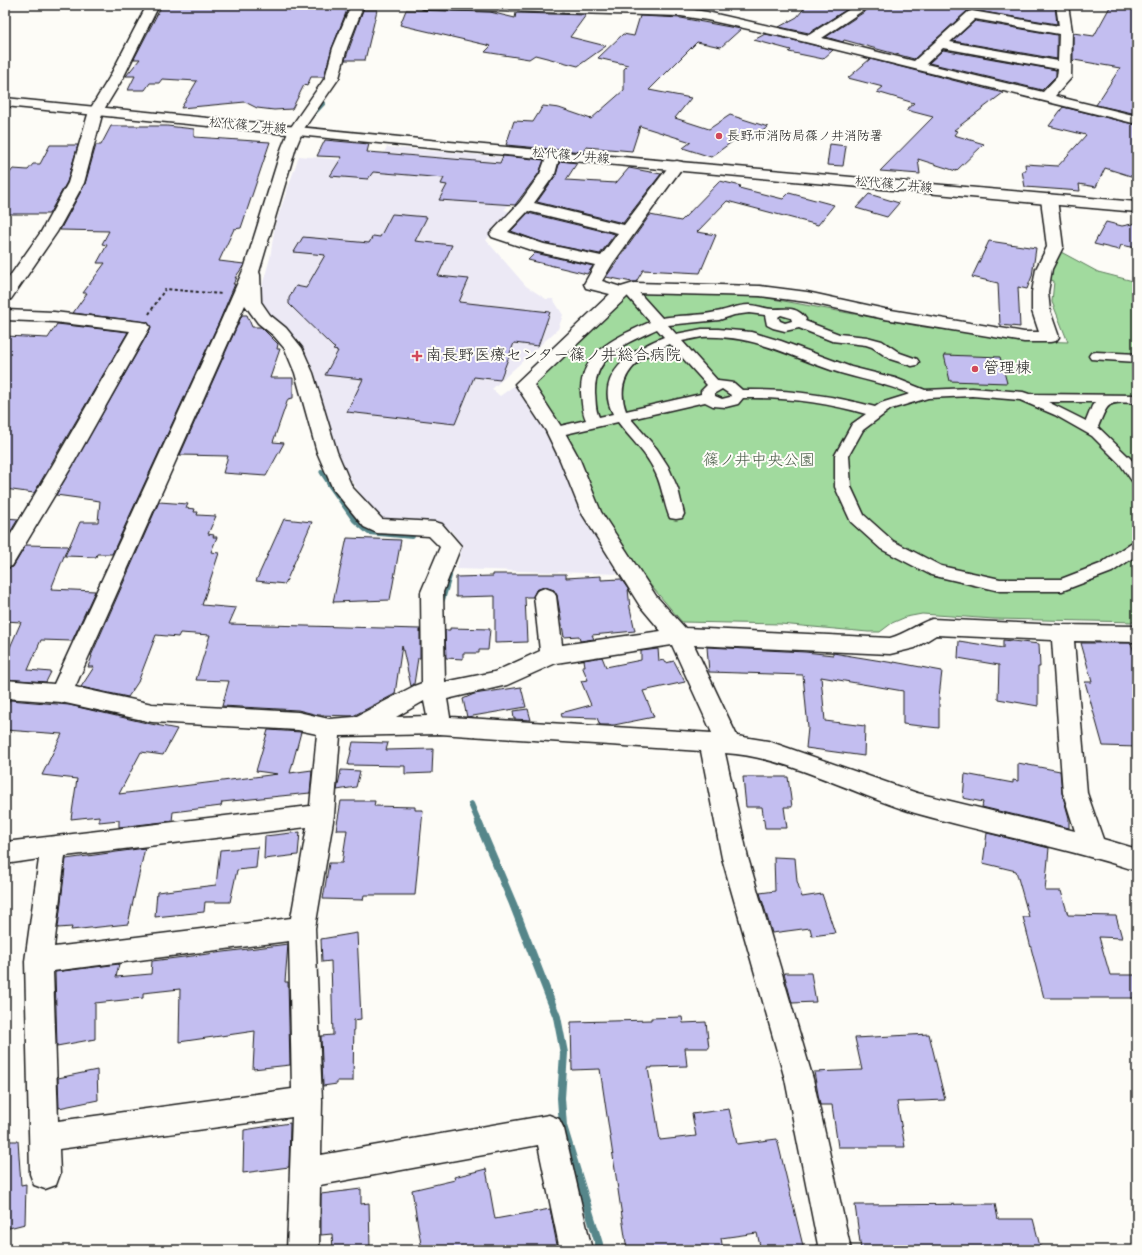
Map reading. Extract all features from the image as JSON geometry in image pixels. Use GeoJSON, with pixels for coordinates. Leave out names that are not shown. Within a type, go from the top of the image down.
{"type":"FeatureCollection","features":[{"type":"Feature","properties":{"kind":"street"},"geometry":{"type":"LineString","coordinates":[[5,295],[49,232],[76,183],[96,111],[116,78],[153,5]]}},
{"type":"Feature","properties":{"kind":"street"},"geometry":{"type":"LineString","coordinates":[[61,693],[226,330],[253,266],[289,147],[296,130],[332,78],[340,48],[357,5]]}},
{"type":"Feature","properties":{"kind":"street"},"geometry":{"type":"LineString","coordinates":[[426,5],[681,12],[707,16],[1137,120]]}},
{"type":"Feature","properties":{"kind":"street"},"geometry":{"type":"LineString","coordinates":[[810,40],[866,5]]}},
{"type":"Feature","properties":{"kind":"street"},"geometry":{"type":"LineString","coordinates":[[1045,98],[1064,78],[1066,31],[1062,5]]}},
{"type":"Feature","properties":{"kind":"street"},"geometry":{"type":"LineString","coordinates":[[916,66],[972,15],[1066,31]]}},
{"type":"Feature","properties":{"kind":"street"},"geometry":{"type":"LineString","coordinates":[[941,44],[1065,66]]}},
{"type":"Feature","properties":{"kind":"street","name":"松代篠ノ井線"},"geometry":{"type":"LineString","coordinates":[[5,102],[553,155],[1137,207]]}},
{"type":"Feature","properties":{"kind":"street"},"geometry":{"type":"LineString","coordinates":[[553,155],[547,174],[524,205],[498,234],[540,248],[605,262]]}},
{"type":"Feature","properties":{"kind":"street"},"geometry":{"type":"LineString","coordinates":[[677,165],[605,262],[592,284],[626,291],[673,339],[711,392],[714,402],[722,404],[731,402],[736,399],[738,394],[794,394],[825,398],[877,412]]}},
{"type":"Feature","properties":{"kind":"street"},"geometry":{"type":"LineString","coordinates":[[835,1250],[799,1079],[734,858],[720,743],[679,636],[648,601],[591,512],[570,460],[555,431],[524,384],[626,291],[634,288],[760,291],[807,297],[885,314],[1016,335],[1050,337],[1041,311],[1040,292],[1044,269],[1055,247],[1049,199]]}},
{"type":"Feature","properties":{"kind":"street"},"geometry":{"type":"LineString","coordinates":[[524,205],[629,231]]}},
{"type":"Feature","properties":{"kind":"street"},"geometry":{"type":"LineString","coordinates":[[253,266],[252,302],[264,319],[280,332],[293,348],[306,380],[327,452],[343,489],[371,522],[377,526],[435,529],[451,546],[432,592],[434,693],[440,725]]}},
{"type":"Feature","properties":{"kind":"street"},"geometry":{"type":"LineString","coordinates":[[595,423],[589,411],[588,383],[592,370],[600,356],[624,339],[659,323],[679,318],[720,316],[731,311],[749,310],[775,313],[784,311],[791,312],[799,319],[798,323],[837,338],[867,341],[877,344],[895,356],[912,362]]}},
{"type":"Feature","properties":{"kind":"street"},"geometry":{"type":"LineString","coordinates":[[5,315],[54,317],[141,326],[62,466],[5,562]]}},
{"type":"Feature","properties":{"kind":"street"},"geometry":{"type":"LineString","coordinates":[[676,514],[673,494],[663,471],[651,452],[622,417],[615,396],[618,377],[622,370],[637,355],[648,349],[673,339],[700,333],[724,333],[760,339],[846,370],[892,382],[924,395]]}},
{"type":"Feature","properties":{"kind":"street"},"geometry":{"type":"LineString","coordinates":[[1096,356],[1137,358]]}},
{"type":"Feature","properties":{"kind":"street"},"geometry":{"type":"LineString","coordinates":[[561,430],[622,417],[711,392]]}},
{"type":"Feature","properties":{"kind":"street"},"geometry":{"type":"LineString","coordinates":[[1133,554],[1106,568],[1062,585],[1000,585],[937,571],[887,545],[857,518],[843,487],[842,455],[856,427],[886,406],[924,395],[972,392],[1023,396],[1137,399]]}},
{"type":"Feature","properties":{"kind":"street"},"geometry":{"type":"LineString","coordinates":[[1023,396],[1060,412],[1098,433],[1125,461],[1137,478]]}},
{"type":"Feature","properties":{"kind":"street"},"geometry":{"type":"LineString","coordinates":[[1090,429],[1099,406],[1111,398]]}},
{"type":"Feature","properties":{"kind":"street"},"geometry":{"type":"LineString","coordinates":[[544,596],[552,655]]}},
{"type":"Feature","properties":{"kind":"street"},"geometry":{"type":"LineString","coordinates":[[359,726],[422,692],[434,693],[499,679],[552,655],[679,636],[890,646],[906,642],[932,627],[1062,633],[1137,634]]}},
{"type":"Feature","properties":{"kind":"street"},"geometry":{"type":"LineString","coordinates":[[1062,633],[1075,793],[1093,846]]}},
{"type":"Feature","properties":{"kind":"street"},"geometry":{"type":"LineString","coordinates":[[5,689],[61,693],[152,713],[298,721],[329,728],[440,725],[720,743],[768,750],[915,804],[1093,846],[1137,860]]}},
{"type":"Feature","properties":{"kind":"street"},"geometry":{"type":"LineString","coordinates":[[303,1250],[306,1101],[302,928],[322,814],[329,728]]}},
{"type":"Feature","properties":{"kind":"street"},"geometry":{"type":"LineString","coordinates":[[5,853],[322,814]]}},
{"type":"Feature","properties":{"kind":"street"},"geometry":{"type":"LineString","coordinates":[[45,1174],[39,961],[53,848]]}},
{"type":"Feature","properties":{"kind":"street"},"geometry":{"type":"LineString","coordinates":[[39,961],[302,928]]}},
{"type":"Feature","properties":{"kind":"street"},"geometry":{"type":"LineString","coordinates":[[44,1137],[306,1101]]}},
{"type":"Feature","properties":{"kind":"street"},"geometry":{"type":"LineString","coordinates":[[305,1173],[549,1129],[576,1250]]}},
{"type":"Feature","properties":{"kind":"path"},"geometry":{"type":"LineString","coordinates":[[141,326],[165,289],[241,295]]}},
{"type":"Feature","properties":{"kind":"shaded area"},"geometry":{"type":"Polygon","coordinates":[[[612,5],[705,5],[703,12],[612,5]]]}},
{"type":"Feature","properties":{"kind":"shaded area","name":"南長野医療センター篠ノ井総合病院"},"geometry":{"type":"Polygon","coordinates":[[[387,147],[539,160],[523,190],[504,210],[512,212],[486,240],[526,286],[546,299],[553,299],[563,315],[558,329],[492,389],[500,396],[515,385],[550,432],[621,574],[457,569],[462,545],[450,529],[438,524],[385,522],[375,516],[332,451],[324,405],[314,372],[299,340],[271,321],[261,307],[262,286],[270,258],[275,225],[299,156],[378,163],[387,147]]]}},
{"type":"Feature","properties":{"kind":"green space","name":"篠ノ井中央公園"},"geometry":{"type":"Polygon","coordinates":[[[1061,252],[1098,272],[1137,282],[1137,622],[994,619],[922,614],[906,617],[892,623],[880,632],[868,632],[780,624],[682,622],[636,568],[600,511],[574,448],[528,383],[625,294],[647,292],[762,297],[924,327],[1034,341],[1068,342],[1052,302],[1054,281],[1047,279],[1061,252]]]}},
{"type":"Feature","properties":{"kind":"building"},"geometry":{"type":"Polygon","coordinates":[[[162,5],[327,6],[327,8],[347,10],[332,48],[324,77],[311,77],[307,86],[304,85],[292,109],[274,110],[257,108],[245,102],[181,108],[197,81],[162,79],[159,83],[150,83],[145,90],[128,90],[135,76],[126,76],[140,59],[134,59],[162,5]]]}},
{"type":"Feature","properties":{"kind":"building"},"geometry":{"type":"Polygon","coordinates":[[[807,5],[831,5],[849,8],[809,33],[779,27],[797,17],[807,5]]]}},
{"type":"Feature","properties":{"kind":"building"},"geometry":{"type":"Polygon","coordinates":[[[875,5],[1055,5],[1057,24],[972,10],[967,11],[914,59],[844,40],[843,42],[826,37],[875,5]]]}},
{"type":"Feature","properties":{"kind":"building"},"geometry":{"type":"Polygon","coordinates":[[[1111,5],[1137,5],[1137,114],[1096,105],[1120,68],[1073,61],[1073,33],[1094,36],[1111,5]]]}},
{"type":"Feature","properties":{"kind":"building"},"geometry":{"type":"Polygon","coordinates":[[[363,10],[377,10],[365,60],[345,60],[363,10]]]}},
{"type":"Feature","properties":{"kind":"building"},"geometry":{"type":"Polygon","coordinates":[[[406,10],[490,12],[515,18],[516,13],[586,15],[570,37],[606,46],[578,66],[535,55],[529,59],[485,52],[491,46],[400,25],[406,10]]]}},
{"type":"Feature","properties":{"kind":"building"},"geometry":{"type":"Polygon","coordinates":[[[640,16],[681,18],[741,29],[721,47],[697,42],[649,90],[691,98],[675,118],[709,129],[730,115],[768,127],[751,139],[740,136],[711,157],[683,148],[691,142],[640,126],[632,151],[586,147],[583,152],[506,145],[514,121],[533,122],[543,106],[559,108],[591,119],[624,90],[624,69],[628,65],[598,58],[623,34],[634,36],[640,16]]]}},
{"type":"Feature","properties":{"kind":"building"},"geometry":{"type":"Polygon","coordinates":[[[975,21],[1057,35],[1057,59],[953,41],[975,21]]]}},
{"type":"Feature","properties":{"kind":"building"},"geometry":{"type":"Polygon","coordinates":[[[765,34],[833,50],[823,59],[789,52],[791,50],[754,40],[765,34]]]}},
{"type":"Feature","properties":{"kind":"building"},"geometry":{"type":"Polygon","coordinates":[[[943,50],[1056,70],[1056,76],[1042,90],[929,63],[943,50]]]}},
{"type":"Feature","properties":{"kind":"building"},"geometry":{"type":"Polygon","coordinates":[[[870,59],[1003,93],[954,130],[957,131],[954,135],[984,144],[956,171],[918,159],[920,174],[880,171],[933,117],[906,110],[914,103],[877,92],[883,87],[848,78],[870,59]]]}},
{"type":"Feature","properties":{"kind":"building"},"geometry":{"type":"Polygon","coordinates":[[[1063,107],[1137,125],[1137,178],[1105,168],[1096,187],[1079,184],[1080,191],[1025,187],[1022,171],[1026,171],[1025,164],[1058,166],[1086,135],[1049,126],[1063,107]]]}},
{"type":"Feature","properties":{"kind":"building"},"geometry":{"type":"Polygon","coordinates":[[[111,126],[167,126],[194,129],[194,137],[270,142],[241,228],[234,229],[219,261],[244,265],[235,278],[237,278],[233,284],[235,284],[219,322],[112,554],[97,554],[96,557],[65,556],[80,522],[98,522],[100,501],[56,495],[151,328],[147,322],[73,313],[87,293],[83,293],[105,263],[97,263],[107,245],[102,244],[109,231],[60,230],[85,184],[96,145],[101,145],[111,126]]]}},
{"type":"Feature","properties":{"kind":"building"},"geometry":{"type":"Polygon","coordinates":[[[325,140],[369,144],[367,152],[500,163],[503,156],[544,160],[539,173],[515,205],[439,200],[447,185],[441,184],[444,178],[373,172],[368,179],[330,176],[342,157],[317,156],[325,140]]]}},
{"type":"Feature","properties":{"kind":"building"},"geometry":{"type":"Polygon","coordinates":[[[830,144],[846,146],[843,166],[827,165],[830,144]]]}},
{"type":"Feature","properties":{"kind":"building"},"geometry":{"type":"Polygon","coordinates":[[[50,145],[78,145],[67,182],[49,214],[5,214],[5,179],[13,169],[28,170],[33,164],[40,164],[50,145]]]}},
{"type":"Feature","properties":{"kind":"building"},"geometry":{"type":"Polygon","coordinates":[[[560,161],[577,163],[566,180],[616,183],[629,168],[661,174],[623,223],[537,202],[556,175],[560,161]]]}},
{"type":"Feature","properties":{"kind":"building"},"geometry":{"type":"Polygon","coordinates":[[[720,181],[741,186],[739,188],[783,199],[789,193],[834,205],[818,225],[727,201],[697,232],[716,235],[700,273],[643,270],[636,282],[606,277],[650,215],[681,221],[720,181]]]}},
{"type":"Feature","properties":{"kind":"building"},"geometry":{"type":"Polygon","coordinates":[[[869,194],[899,203],[887,217],[856,208],[869,194]]]}},
{"type":"Feature","properties":{"kind":"building"},"geometry":{"type":"Polygon","coordinates":[[[528,213],[615,234],[600,254],[544,243],[511,231],[528,213]]]}},
{"type":"Feature","properties":{"kind":"building"},"geometry":{"type":"Polygon","coordinates":[[[392,214],[427,217],[415,241],[452,245],[438,276],[469,279],[459,302],[550,312],[538,346],[514,343],[500,380],[474,377],[455,424],[347,412],[363,379],[325,375],[338,351],[333,350],[335,348],[289,304],[289,298],[296,286],[306,288],[325,255],[294,252],[303,237],[369,243],[373,236],[380,237],[392,214]]]}},
{"type":"Feature","properties":{"kind":"building"},"geometry":{"type":"Polygon","coordinates":[[[1106,222],[1122,226],[1137,223],[1137,248],[1121,245],[1119,250],[1094,244],[1106,222]]]}},
{"type":"Feature","properties":{"kind":"building"},"geometry":{"type":"Polygon","coordinates":[[[989,241],[1036,248],[1032,276],[1027,289],[1018,287],[1020,327],[1000,325],[998,283],[972,277],[989,241]]]}},
{"type":"Feature","properties":{"kind":"building"},"geometry":{"type":"Polygon","coordinates":[[[535,253],[593,266],[587,274],[528,260],[535,253]]]}},
{"type":"Feature","properties":{"kind":"building"},"geometry":{"type":"Polygon","coordinates":[[[242,315],[247,315],[252,327],[261,327],[278,344],[277,349],[280,349],[270,378],[293,378],[293,398],[288,399],[273,442],[284,443],[266,476],[223,473],[228,456],[180,455],[242,315]]]}},
{"type":"Feature","properties":{"kind":"building"},"geometry":{"type":"Polygon","coordinates":[[[57,324],[128,332],[34,493],[5,489],[5,336],[48,338],[57,324]]]}},
{"type":"Feature","properties":{"kind":"building","name":"管理棟"},"geometry":{"type":"Polygon","coordinates":[[[944,355],[1000,357],[1007,383],[950,381],[944,355]]]}},
{"type":"Feature","properties":{"kind":"building"},"geometry":{"type":"Polygon","coordinates":[[[159,502],[188,504],[186,508],[195,509],[194,512],[198,512],[197,515],[216,516],[208,534],[214,535],[213,537],[217,537],[211,552],[219,553],[202,605],[236,608],[229,624],[420,629],[420,658],[418,658],[414,684],[411,686],[402,645],[395,694],[353,716],[318,715],[298,710],[222,706],[229,681],[196,680],[210,635],[180,633],[178,637],[156,635],[138,682],[128,697],[81,687],[94,667],[88,667],[91,656],[159,502]]]}},
{"type":"Feature","properties":{"kind":"building"},"geometry":{"type":"Polygon","coordinates":[[[5,518],[18,519],[5,541],[5,518]]]}},
{"type":"Feature","properties":{"kind":"building"},"geometry":{"type":"Polygon","coordinates":[[[284,519],[312,522],[285,584],[256,581],[284,519]]]}},
{"type":"Feature","properties":{"kind":"building"},"geometry":{"type":"Polygon","coordinates":[[[347,538],[401,540],[390,600],[333,602],[347,538]]]}},
{"type":"Feature","properties":{"kind":"building"},"geometry":{"type":"Polygon","coordinates":[[[26,545],[68,546],[51,589],[95,591],[72,641],[41,640],[28,670],[51,672],[46,682],[5,679],[5,659],[21,622],[5,621],[5,569],[13,567],[26,545]]]}},
{"type":"Feature","properties":{"kind":"building"},"geometry":{"type":"Polygon","coordinates":[[[493,574],[566,574],[566,578],[601,576],[601,580],[621,579],[628,589],[635,631],[592,635],[594,639],[580,641],[579,636],[564,637],[557,595],[554,590],[544,587],[536,590],[533,597],[525,597],[527,642],[495,643],[495,596],[456,597],[456,577],[493,576],[493,574]]]}},
{"type":"Feature","properties":{"kind":"building"},"geometry":{"type":"Polygon","coordinates":[[[450,628],[490,629],[488,650],[479,650],[479,653],[463,653],[463,659],[446,658],[445,630],[450,630],[450,628]]]}},
{"type":"Feature","properties":{"kind":"building"},"geometry":{"type":"Polygon","coordinates":[[[1003,640],[1039,644],[1040,667],[1038,667],[1038,706],[998,699],[999,665],[958,658],[959,641],[1003,648],[1003,640]]]}},
{"type":"Feature","properties":{"kind":"building"},"geometry":{"type":"Polygon","coordinates":[[[1081,643],[1131,643],[1137,661],[1137,747],[1103,746],[1085,682],[1092,682],[1081,643]]]}},
{"type":"Feature","properties":{"kind":"building"},"geometry":{"type":"Polygon","coordinates":[[[707,647],[805,652],[833,655],[833,653],[942,671],[939,697],[939,728],[903,724],[903,691],[821,677],[825,721],[865,726],[864,756],[806,748],[808,728],[803,675],[709,672],[707,647]]]}},
{"type":"Feature","properties":{"kind":"building"},"geometry":{"type":"Polygon","coordinates":[[[658,649],[659,661],[664,660],[666,663],[674,661],[685,682],[643,691],[654,717],[614,725],[600,725],[597,718],[562,717],[561,713],[591,705],[581,681],[588,680],[582,666],[585,666],[584,660],[602,657],[606,667],[641,660],[641,651],[658,649]]]}},
{"type":"Feature","properties":{"kind":"building"},"geometry":{"type":"Polygon","coordinates":[[[521,687],[526,707],[467,717],[463,699],[474,694],[521,687]]]}},
{"type":"Feature","properties":{"kind":"building"},"geometry":{"type":"Polygon","coordinates":[[[10,700],[69,705],[177,729],[163,755],[141,752],[119,794],[278,774],[256,771],[268,730],[301,732],[290,773],[312,770],[310,793],[222,802],[221,806],[173,812],[172,821],[119,827],[119,820],[99,822],[99,816],[71,819],[77,779],[42,775],[62,734],[5,730],[5,710],[10,700]]]}},
{"type":"Feature","properties":{"kind":"building"},"geometry":{"type":"Polygon","coordinates":[[[528,709],[531,720],[514,719],[513,711],[528,709]]]}},
{"type":"Feature","properties":{"kind":"building"},"geometry":{"type":"Polygon","coordinates":[[[353,742],[388,743],[386,750],[433,749],[432,773],[405,774],[405,766],[348,765],[353,742]]]}},
{"type":"Feature","properties":{"kind":"building"},"geometry":{"type":"Polygon","coordinates":[[[1018,763],[1060,771],[1062,793],[1069,818],[1069,828],[982,807],[983,802],[963,798],[965,774],[1013,783],[1013,780],[1018,781],[1018,763]]]}},
{"type":"Feature","properties":{"kind":"building"},"geometry":{"type":"Polygon","coordinates":[[[341,770],[360,771],[356,787],[337,790],[341,770]]]}},
{"type":"Feature","properties":{"kind":"building"},"geometry":{"type":"Polygon","coordinates":[[[743,777],[788,777],[792,807],[784,807],[787,828],[765,828],[762,807],[746,807],[743,777]]]}},
{"type":"Feature","properties":{"kind":"building"},"geometry":{"type":"Polygon","coordinates":[[[341,801],[375,801],[374,806],[415,807],[415,810],[423,810],[415,895],[364,895],[363,900],[323,899],[329,863],[342,863],[347,830],[336,830],[341,801]]]}},
{"type":"Feature","properties":{"kind":"building"},"geometry":{"type":"Polygon","coordinates":[[[300,832],[298,855],[264,859],[265,836],[300,832]]]}},
{"type":"Feature","properties":{"kind":"building"},"geometry":{"type":"Polygon","coordinates":[[[987,833],[1049,848],[1045,891],[1061,891],[1068,915],[1116,916],[1122,938],[1099,937],[1110,975],[1137,975],[1137,998],[1044,998],[1023,917],[1029,917],[1016,871],[983,863],[987,833]]]}},
{"type":"Feature","properties":{"kind":"building"},"geometry":{"type":"Polygon","coordinates":[[[258,847],[256,868],[237,870],[230,902],[205,902],[204,912],[155,917],[157,892],[216,885],[220,850],[258,847]]]}},
{"type":"Feature","properties":{"kind":"building"},"geometry":{"type":"Polygon","coordinates":[[[145,848],[128,924],[71,930],[72,927],[58,928],[66,859],[145,848]]]}},
{"type":"Feature","properties":{"kind":"building"},"geometry":{"type":"Polygon","coordinates":[[[774,857],[795,858],[797,881],[802,897],[822,894],[835,933],[812,936],[810,928],[772,933],[760,893],[775,891],[774,857]]]}},
{"type":"Feature","properties":{"kind":"building"},"geometry":{"type":"Polygon","coordinates":[[[357,933],[361,1019],[354,1020],[353,1081],[337,1081],[337,1084],[323,1086],[321,1036],[333,1035],[331,961],[322,962],[321,939],[357,933]]]}},
{"type":"Feature","properties":{"kind":"building"},"geometry":{"type":"Polygon","coordinates":[[[288,944],[285,982],[288,982],[290,1065],[253,1069],[255,1031],[179,1042],[180,989],[143,993],[143,998],[95,1003],[95,1039],[57,1046],[55,972],[119,964],[116,977],[151,974],[152,961],[288,944]]]}},
{"type":"Feature","properties":{"kind":"building"},"geometry":{"type":"Polygon","coordinates":[[[784,973],[811,973],[816,1002],[792,1003],[784,973]]]}},
{"type":"Feature","properties":{"kind":"building"},"geometry":{"type":"Polygon","coordinates":[[[682,1017],[683,1023],[706,1022],[709,1048],[685,1048],[687,1066],[648,1068],[660,1140],[696,1136],[692,1114],[729,1109],[737,1144],[777,1139],[804,1250],[761,1250],[757,1233],[721,1238],[723,1250],[627,1250],[600,1069],[572,1070],[571,1022],[651,1020],[651,1018],[682,1017]]]}},
{"type":"Feature","properties":{"kind":"building"},"geometry":{"type":"Polygon","coordinates":[[[929,1034],[945,1100],[897,1102],[905,1147],[838,1147],[832,1105],[820,1105],[814,1072],[862,1070],[855,1038],[929,1034]]]}},
{"type":"Feature","properties":{"kind":"building"},"geometry":{"type":"Polygon","coordinates":[[[97,1070],[98,1100],[59,1108],[58,1078],[97,1070]]]}},
{"type":"Feature","properties":{"kind":"building"},"geometry":{"type":"Polygon","coordinates":[[[290,1123],[289,1167],[243,1173],[244,1130],[290,1123]]]}},
{"type":"Feature","properties":{"kind":"building"},"geometry":{"type":"Polygon","coordinates":[[[5,1141],[18,1141],[21,1185],[26,1184],[25,1224],[5,1229],[5,1141]]]}},
{"type":"Feature","properties":{"kind":"building"},"geometry":{"type":"Polygon","coordinates":[[[486,1169],[495,1219],[550,1209],[558,1250],[422,1250],[412,1190],[455,1180],[454,1177],[486,1169]]]}},
{"type":"Feature","properties":{"kind":"building"},"geometry":{"type":"Polygon","coordinates":[[[361,1189],[361,1204],[369,1203],[370,1250],[333,1250],[332,1234],[321,1235],[321,1194],[361,1189]]]}},
{"type":"Feature","properties":{"kind":"building"},"geometry":{"type":"Polygon","coordinates":[[[995,1204],[998,1219],[1033,1219],[1041,1250],[861,1250],[855,1205],[995,1204]]]}},
{"type":"Feature","properties":{"kind":"waterway"},"geometry":{"type":"LineString","coordinates":[[310,118],[324,103]]}},
{"type":"Feature","properties":{"kind":"waterway"},"geometry":{"type":"LineString","coordinates":[[322,472],[330,484]]}},
{"type":"Feature","properties":{"kind":"waterway"},"geometry":{"type":"LineString","coordinates":[[329,483],[355,520],[369,532],[412,536]]}},
{"type":"Feature","properties":{"kind":"waterway"},"geometry":{"type":"LineString","coordinates":[[442,600],[449,576]]}},
{"type":"Feature","properties":{"kind":"waterway"},"geometry":{"type":"LineString","coordinates":[[471,804],[480,825]]}},
{"type":"Feature","properties":{"kind":"waterway"},"geometry":{"type":"LineString","coordinates":[[479,824],[513,904],[557,1017],[564,1053],[561,1098],[563,1126],[599,1244],[599,1250]]}},
{"type":"Feature","properties":{"kind":"place","name":"長野市消防局篠ノ井消防署"},"geometry":{"type":"Point","coordinates":[719,136]}},
{"type":"Feature","properties":{"kind":"place","name":"南長野医療センター篠ノ井総合病院"},"geometry":{"type":"Point","coordinates":[417,356]}},
{"type":"Feature","properties":{"kind":"place","name":"管理棟"},"geometry":{"type":"Point","coordinates":[975,369]}}]}
